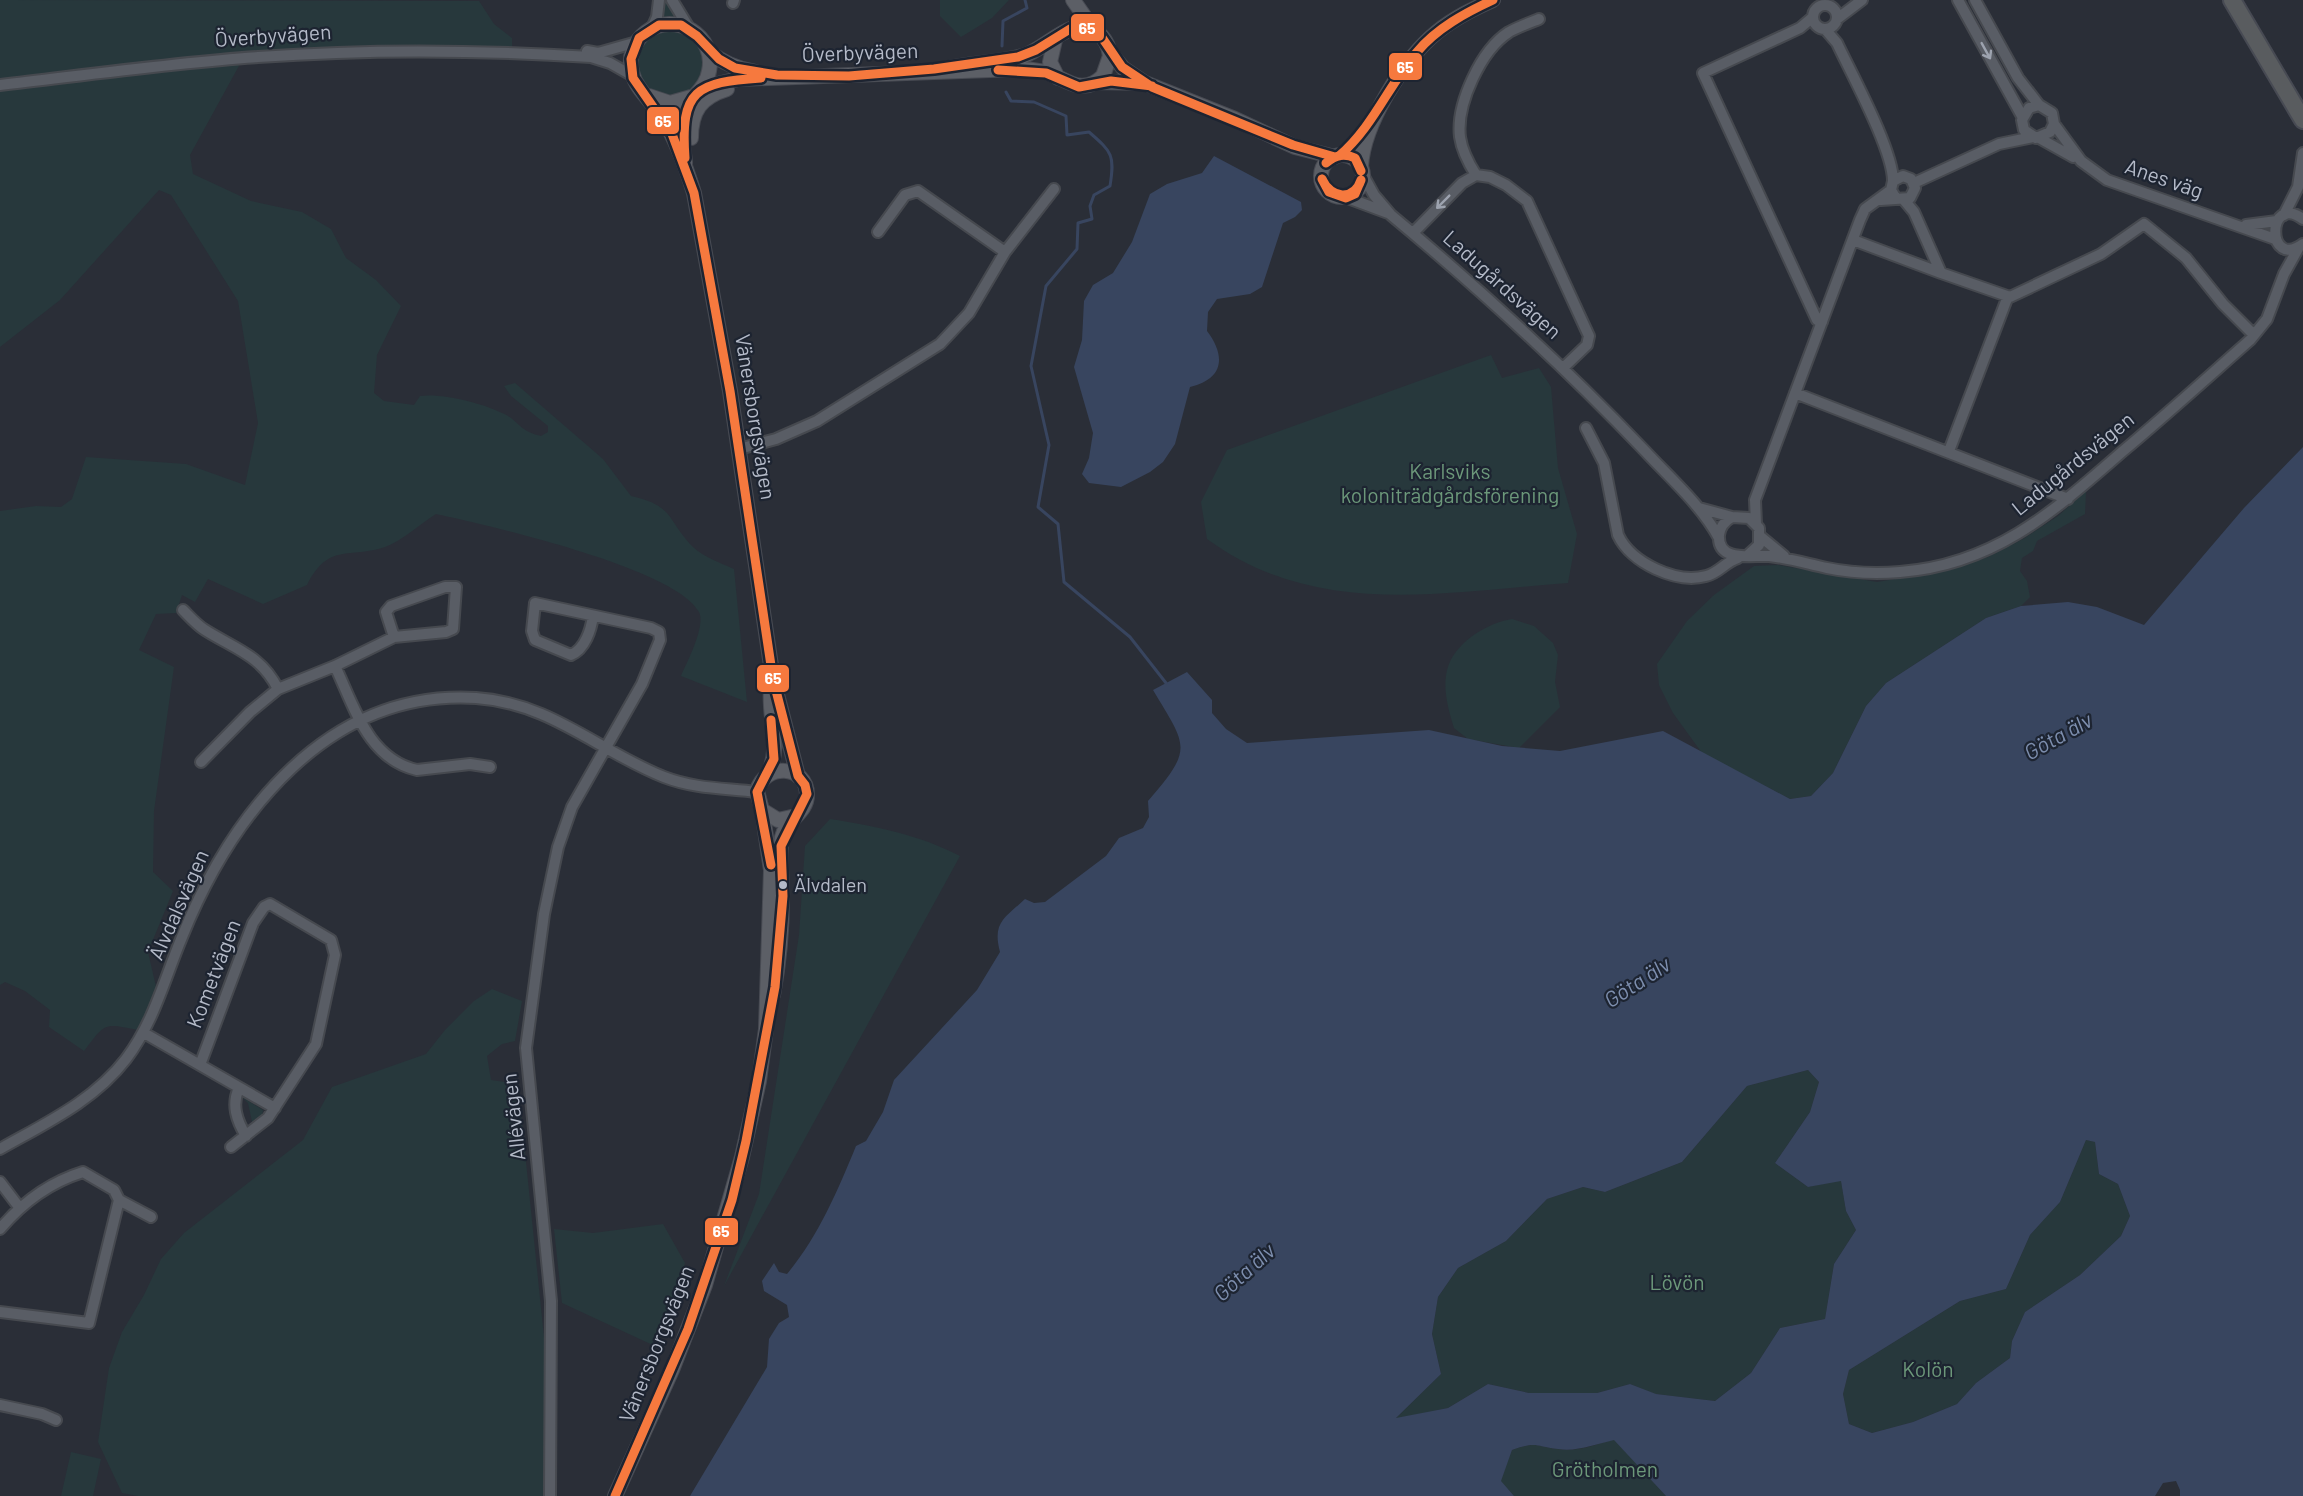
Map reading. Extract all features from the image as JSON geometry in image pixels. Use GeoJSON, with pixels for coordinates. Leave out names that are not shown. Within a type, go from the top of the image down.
{"type":"FeatureCollection","features":[{"type":"Feature","properties":{"kind":"highway"},"geometry":{"type":"LineString","coordinates":[[2232,0],[2303,120]]}},
{"type":"Feature","properties":{"kind":"main road"},"geometry":{"type":"LineString","coordinates":[[1071,0],[1094,30],[1104,39],[1109,51],[1108,69],[1096,82]]}},
{"type":"Feature","properties":{"kind":"main road"},"geometry":{"type":"LineString","coordinates":[[1058,78],[1050,62],[1071,0]]}},
{"type":"Feature","properties":{"kind":"main road"},"geometry":{"type":"LineString","coordinates":[[1345,197],[1358,189],[1363,149],[1372,123],[1407,64],[1425,43],[1461,15],[1493,0]]}},
{"type":"Feature","properties":{"kind":"main road"},"geometry":{"type":"LineString","coordinates":[[633,76],[631,58],[637,42],[652,28],[671,23],[689,28],[702,38],[708,51]]}},
{"type":"Feature","properties":{"kind":"main road","name":"Överbyvägen"},"geometry":{"type":"LineString","coordinates":[[941,70],[969,63],[1020,57],[1077,27],[1094,30]]}},
{"type":"Feature","properties":{"kind":"main road","name":"Överbyvägen"},"geometry":{"type":"LineString","coordinates":[[708,51],[740,70],[781,76]]}},
{"type":"Feature","properties":{"kind":"main road","name":"Vänersborgsvägen"},"geometry":{"type":"LineString","coordinates":[[615,1496],[672,1370],[721,1236],[759,1082],[766,1029],[773,998],[781,930],[782,835],[804,806],[807,794],[804,783],[798,776],[773,679],[739,448],[694,193],[686,164],[683,116],[710,69],[708,51]]}},
{"type":"Feature","properties":{"kind":"main road","name":"Ladugårdsvägen"},"geometry":{"type":"LineString","coordinates":[[1109,51],[1123,68],[1145,83],[1235,119],[1295,147],[1354,158],[1362,171]]}},
{"type":"Feature","properties":{"kind":"main road","name":"Överbyvägen"},"geometry":{"type":"LineString","coordinates":[[649,96],[670,103],[724,81],[781,76],[822,77],[941,70],[1024,69],[1058,78],[1074,86],[1083,87],[1096,82]]}},
{"type":"Feature","properties":{"kind":"main road","name":"Vänersborgsvägen"},"geometry":{"type":"LineString","coordinates":[[633,76],[638,87],[649,96],[686,164]]}},
{"type":"Feature","properties":{"kind":"main road"},"geometry":{"type":"LineString","coordinates":[[694,193],[692,122],[693,114],[704,100],[733,88],[800,84],[822,77]]}},
{"type":"Feature","properties":{"kind":"main road","name":"Ladugårdsvägen"},"geometry":{"type":"LineString","coordinates":[[1096,82],[1145,83]]}},
{"type":"Feature","properties":{"kind":"main road"},"geometry":{"type":"LineString","coordinates":[[1322,177],[1324,166],[1372,123]]}},
{"type":"Feature","properties":{"kind":"main road","name":"Ladugårdsvägen"},"geometry":{"type":"LineString","coordinates":[[1295,147],[1322,177],[1330,193],[1345,197]]}},
{"type":"Feature","properties":{"kind":"main road","name":"Vänersborgsvägen"},"geometry":{"type":"LineString","coordinates":[[766,1029],[771,870],[757,792],[760,783],[768,774],[776,753],[771,722],[773,679]]}},
{"type":"Feature","properties":{"kind":"main road"},"geometry":{"type":"LineString","coordinates":[[768,774],[783,770],[798,776]]}},
{"type":"Feature","properties":{"kind":"main road"},"geometry":{"type":"LineString","coordinates":[[762,810],[778,819],[796,816]]}},
{"type":"Feature","properties":{"kind":"street"},"geometry":{"type":"LineString","coordinates":[[652,28],[657,17],[659,0]]}},
{"type":"Feature","properties":{"kind":"street"},"geometry":{"type":"LineString","coordinates":[[672,0],[689,28]]}},
{"type":"Feature","properties":{"kind":"street"},"geometry":{"type":"LineString","coordinates":[[1958,0],[2022,118],[2024,130],[2036,137]]}},
{"type":"Feature","properties":{"kind":"street"},"geometry":{"type":"LineString","coordinates":[[1586,428],[1604,463],[1618,535],[1636,559],[1656,568],[1694,577],[1709,575],[1723,564],[1757,549],[1761,537],[1756,524],[1755,500],[1865,209],[1899,193],[1910,180],[2000,144],[2050,132],[2054,124],[2049,109],[2038,105],[2018,78],[1975,0]]}},
{"type":"Feature","properties":{"kind":"street"},"geometry":{"type":"LineString","coordinates":[[1818,24],[1820,7],[1832,7],[1859,1]]}},
{"type":"Feature","properties":{"kind":"street"},"geometry":{"type":"LineString","coordinates":[[1822,322],[1817,320],[1703,73],[1800,28],[1837,21],[1859,1]]}},
{"type":"Feature","properties":{"kind":"street"},"geometry":{"type":"LineString","coordinates":[[1832,7],[1837,21],[1837,43]]}},
{"type":"Feature","properties":{"kind":"street"},"geometry":{"type":"LineString","coordinates":[[1476,175],[1460,137],[1462,112],[1472,80],[1496,44],[1509,32],[1539,19]]}},
{"type":"Feature","properties":{"kind":"street"},"geometry":{"type":"LineString","coordinates":[[1818,24],[1837,43],[1893,165],[1899,193],[1914,212],[1941,273]]}},
{"type":"Feature","properties":{"kind":"street","name":"Överbyvägen"},"geometry":{"type":"LineString","coordinates":[[551,55],[591,50],[598,53],[637,42]]}},
{"type":"Feature","properties":{"kind":"street","name":"Överbyvägen"},"geometry":{"type":"LineString","coordinates":[[0,85],[258,57],[364,52],[591,57],[610,63],[633,76]]}},
{"type":"Feature","properties":{"kind":"street"},"geometry":{"type":"LineString","coordinates":[[2000,144],[2029,108],[2038,105]]}},
{"type":"Feature","properties":{"kind":"street","name":"Anes väg"},"geometry":{"type":"LineString","coordinates":[[2054,124],[2081,161]]}},
{"type":"Feature","properties":{"kind":"street","name":"Anes väg"},"geometry":{"type":"LineString","coordinates":[[2036,137],[2081,161],[2107,180],[2240,225],[2290,249],[2301,245]]}},
{"type":"Feature","properties":{"kind":"street"},"geometry":{"type":"LineString","coordinates":[[2302,218],[2298,187],[2303,153]]}},
{"type":"Feature","properties":{"kind":"street"},"geometry":{"type":"LineString","coordinates":[[1893,165],[1910,180]]}},
{"type":"Feature","properties":{"kind":"street","name":"Ladugårdsvägen"},"geometry":{"type":"LineString","coordinates":[[1362,171],[1374,195],[1391,215],[1515,322],[1563,368],[1699,508],[1721,543]]}},
{"type":"Feature","properties":{"kind":"street","name":"Ladugårdsvägen"},"geometry":{"type":"LineString","coordinates":[[1413,233],[1462,183],[1476,175],[1490,177],[1506,185],[1527,201],[1589,336],[1587,345],[1563,368]]}},
{"type":"Feature","properties":{"kind":"street"},"geometry":{"type":"LineString","coordinates":[[1899,193],[1910,180]]}},
{"type":"Feature","properties":{"kind":"street"},"geometry":{"type":"LineString","coordinates":[[2280,218],[2298,187]]}},
{"type":"Feature","properties":{"kind":"street"},"geometry":{"type":"LineString","coordinates":[[739,448],[776,439],[817,421],[940,344],[969,313],[1005,252],[1054,189]]}},
{"type":"Feature","properties":{"kind":"street"},"geometry":{"type":"LineString","coordinates":[[878,232],[904,195],[918,191],[1005,252]]}},
{"type":"Feature","properties":{"kind":"street","name":"Ladugårdsvägen"},"geometry":{"type":"LineString","coordinates":[[1345,197],[1391,215]]}},
{"type":"Feature","properties":{"kind":"street","name":"Ladugårdsvägen"},"geometry":{"type":"LineString","coordinates":[[2280,218],[2274,229],[2284,274]]}},
{"type":"Feature","properties":{"kind":"street","name":"Anes väg"},"geometry":{"type":"LineString","coordinates":[[2240,225],[2280,218],[2302,218]]}},
{"type":"Feature","properties":{"kind":"street"},"geometry":{"type":"LineString","coordinates":[[1853,240],[2008,296],[2101,254],[2144,224],[2186,258],[2223,304],[2254,335]]}},
{"type":"Feature","properties":{"kind":"street","name":"Ladugårdsvägen"},"geometry":{"type":"LineString","coordinates":[[1743,557],[1787,558],[1846,571],[1882,573],[1920,571],[1959,561],[1994,548],[2033,526],[2068,499],[2254,335],[2267,319],[2284,274],[2301,245]]}},
{"type":"Feature","properties":{"kind":"street"},"geometry":{"type":"LineString","coordinates":[[1949,451],[2008,296]]}},
{"type":"Feature","properties":{"kind":"street"},"geometry":{"type":"LineString","coordinates":[[1795,393],[2068,499]]}},
{"type":"Feature","properties":{"kind":"street"},"geometry":{"type":"LineString","coordinates":[[1723,564],[1722,526],[1755,500]]}},
{"type":"Feature","properties":{"kind":"street"},"geometry":{"type":"LineString","coordinates":[[1699,508],[1736,516],[1756,524]]}},
{"type":"Feature","properties":{"kind":"street","name":"Ladugårdsvägen"},"geometry":{"type":"LineString","coordinates":[[1761,537],[1787,558]]}},
{"type":"Feature","properties":{"kind":"street"},"geometry":{"type":"LineString","coordinates":[[1721,543],[1731,555],[1743,557]]}},
{"type":"Feature","properties":{"kind":"street"},"geometry":{"type":"LineString","coordinates":[[201,762],[250,712],[278,689],[335,666],[394,637],[446,632],[453,629],[456,587],[445,586],[391,606],[386,612],[394,637]]}},
{"type":"Feature","properties":{"kind":"street"},"geometry":{"type":"LineString","coordinates":[[535,603],[593,616],[591,629],[579,652],[571,655],[535,640],[532,631],[535,603]]}},
{"type":"Feature","properties":{"kind":"street"},"geometry":{"type":"LineString","coordinates":[[183,610],[203,629],[256,659],[266,668],[278,689]]}},
{"type":"Feature","properties":{"kind":"street","name":"Allévägen"},"geometry":{"type":"LineString","coordinates":[[550,1496],[551,1301],[526,1048],[544,914],[558,848],[572,807],[642,684],[660,640],[659,632],[651,628],[593,616]]}},
{"type":"Feature","properties":{"kind":"street"},"geometry":{"type":"LineString","coordinates":[[335,666],[376,747],[409,768],[417,770],[470,764],[490,767]]}},
{"type":"Feature","properties":{"kind":"street","name":"Älvdalsvägen"},"geometry":{"type":"LineString","coordinates":[[0,1149],[77,1103],[106,1081],[144,1033],[205,884],[245,820],[273,785],[308,753],[327,739],[361,720],[385,711],[436,699],[499,700],[546,714],[654,773],[691,786],[757,792]]}},
{"type":"Feature","properties":{"kind":"street","name":"Kometvägen"},"geometry":{"type":"LineString","coordinates":[[200,1065],[253,923],[264,906],[270,904],[331,940],[335,955],[316,1044],[275,1108],[231,1147]]}},
{"type":"Feature","properties":{"kind":"street","name":"Kometvägen"},"geometry":{"type":"LineString","coordinates":[[144,1033],[275,1108]]}},
{"type":"Feature","properties":{"kind":"street"},"geometry":{"type":"LineString","coordinates":[[239,1088],[235,1108],[239,1124],[246,1136]]}},
{"type":"Feature","properties":{"kind":"street"},"geometry":{"type":"LineString","coordinates":[[0,1229],[19,1207],[68,1177],[83,1172],[114,1190],[120,1200],[151,1217]]}},
{"type":"Feature","properties":{"kind":"street"},"geometry":{"type":"LineString","coordinates":[[0,1182],[19,1207]]}},
{"type":"Feature","properties":{"kind":"street"},"geometry":{"type":"LineString","coordinates":[[0,1312],[89,1323],[120,1200]]}},
{"type":"Feature","properties":{"kind":"street"},"geometry":{"type":"LineString","coordinates":[[0,1405],[42,1414],[56,1420]]}},
{"type":"Feature","properties":{"kind":"green space"},"geometry":{"type":"Polygon","coordinates":[[[0,0],[479,1],[494,24],[512,38],[512,48],[246,53],[190,155],[193,174],[251,201],[302,212],[331,229],[346,258],[376,280],[401,306],[377,355],[374,393],[384,401],[414,405],[420,396],[450,397],[494,409],[533,434],[541,436],[548,432],[548,426],[511,396],[504,386],[515,383],[603,459],[631,496],[663,509],[697,551],[734,569],[747,702],[681,676],[700,626],[699,612],[683,596],[655,580],[578,551],[536,538],[436,514],[404,537],[385,547],[332,557],[323,563],[307,585],[263,604],[208,579],[195,602],[182,595],[176,613],[156,614],[139,650],[174,667],[154,811],[153,872],[173,891],[148,952],[157,991],[139,1030],[118,1026],[106,1027],[97,1034],[84,1051],[49,1027],[50,1010],[25,991],[5,982],[0,985],[0,511],[36,506],[61,507],[72,499],[86,457],[186,464],[245,485],[258,423],[238,301],[171,195],[159,190],[60,300],[0,347],[0,0]]]}},
{"type":"Feature","properties":{"kind":"green space"},"geometry":{"type":"Polygon","coordinates":[[[663,0],[666,0],[678,20],[661,20],[663,0]]]}},
{"type":"Feature","properties":{"kind":"green space"},"geometry":{"type":"Polygon","coordinates":[[[940,0],[1009,0],[992,18],[961,37],[940,16],[940,0]]]}},
{"type":"Feature","properties":{"kind":"green space"},"geometry":{"type":"Polygon","coordinates":[[[670,30],[683,33],[694,40],[701,51],[704,64],[701,77],[694,88],[683,95],[670,98],[657,95],[646,88],[639,77],[636,64],[639,51],[646,40],[657,33],[670,30]]]}},
{"type":"Feature","properties":{"kind":"green space","name":"Karlsviks koloniträdgårdsförening"},"geometry":{"type":"Polygon","coordinates":[[[1491,355],[1502,378],[1539,368],[1551,387],[1558,468],[1577,534],[1568,583],[1428,594],[1382,594],[1336,590],[1292,581],[1249,564],[1207,539],[1201,502],[1227,450],[1491,355]]]}},
{"type":"Feature","properties":{"kind":"green space"},"geometry":{"type":"Polygon","coordinates":[[[2086,491],[2085,514],[2037,541],[2033,551],[2022,558],[2020,571],[2027,581],[2030,597],[2021,606],[1986,618],[1886,683],[1866,706],[1833,773],[1811,796],[1790,799],[1702,753],[1673,713],[1659,685],[1657,664],[1687,621],[1714,595],[1754,566],[1778,565],[1877,582],[1949,570],[1988,557],[2023,539],[2058,516],[2086,491]]]}},
{"type":"Feature","properties":{"kind":"green space"},"geometry":{"type":"Polygon","coordinates":[[[1512,619],[1534,626],[1553,643],[1558,655],[1555,682],[1560,707],[1519,748],[1468,739],[1454,728],[1445,688],[1449,664],[1460,647],[1475,634],[1493,624],[1512,619]]]}},
{"type":"Feature","properties":{"kind":"green space"},"geometry":{"type":"Polygon","coordinates":[[[830,819],[897,832],[929,842],[960,856],[724,1286],[759,1194],[799,935],[805,846],[830,819]]]}},
{"type":"Feature","properties":{"kind":"green space"},"geometry":{"type":"Polygon","coordinates":[[[492,989],[522,1001],[515,1041],[502,1044],[487,1056],[491,1080],[518,1084],[545,1347],[545,1496],[138,1496],[122,1493],[98,1442],[109,1368],[122,1332],[144,1295],[161,1259],[184,1233],[303,1140],[332,1087],[426,1054],[445,1030],[474,1001],[492,989]]]}},
{"type":"Feature","properties":{"kind":"green space","name":"Lövön"},"geometry":{"type":"Polygon","coordinates":[[[1808,1070],[1819,1082],[1810,1112],[1775,1163],[1808,1187],[1841,1180],[1846,1211],[1856,1230],[1834,1264],[1825,1319],[1780,1328],[1751,1373],[1715,1401],[1655,1394],[1630,1384],[1597,1393],[1529,1393],[1488,1384],[1448,1408],[1395,1419],[1441,1374],[1432,1334],[1438,1297],[1458,1268],[1506,1241],[1547,1199],[1583,1187],[1605,1192],[1682,1162],[1747,1086],[1808,1070]]]}},
{"type":"Feature","properties":{"kind":"green space"},"geometry":{"type":"Polygon","coordinates":[[[242,1097],[263,1110],[262,1116],[253,1126],[248,1103],[242,1097]]]}},
{"type":"Feature","properties":{"kind":"green space","name":"Kolön"},"geometry":{"type":"Polygon","coordinates":[[[2086,1140],[2095,1142],[2099,1174],[2118,1184],[2130,1216],[2121,1236],[2080,1275],[2025,1312],[2012,1341],[2010,1358],[1976,1383],[1957,1404],[1913,1422],[1872,1433],[1849,1424],[1843,1394],[1849,1370],[1960,1301],[2006,1289],[2030,1235],[2060,1202],[2086,1140]]]}},
{"type":"Feature","properties":{"kind":"green space"},"geometry":{"type":"Polygon","coordinates":[[[663,1224],[685,1263],[657,1347],[562,1303],[554,1229],[593,1233],[663,1224]]]}},
{"type":"Feature","properties":{"kind":"green space","name":"Grötholmen"},"geometry":{"type":"Polygon","coordinates":[[[1614,1439],[1666,1496],[1514,1496],[1500,1481],[1512,1450],[1520,1447],[1535,1445],[1572,1450],[1614,1439]]]}},
{"type":"Feature","properties":{"kind":"green space"},"geometry":{"type":"Polygon","coordinates":[[[71,1452],[101,1459],[93,1496],[61,1496],[71,1452]]]}},
{"type":"Feature","properties":{"kind":"water"},"geometry":{"type":"Polygon","coordinates":[[[1214,156],[1301,202],[1302,210],[1295,217],[1283,223],[1262,287],[1250,294],[1217,299],[1208,312],[1207,331],[1217,349],[1218,365],[1210,378],[1190,387],[1175,444],[1163,462],[1150,472],[1121,487],[1089,483],[1082,474],[1089,458],[1093,433],[1074,367],[1082,340],[1084,301],[1093,285],[1113,273],[1132,242],[1150,194],[1167,184],[1202,173],[1214,156]]]}},
{"type":"Feature","properties":{"kind":"water","name":"Göta älv"},"geometry":{"type":"Polygon","coordinates":[[[2303,447],[2303,1496],[2180,1496],[2176,1481],[2163,1483],[2155,1496],[1666,1496],[1614,1440],[1572,1449],[1531,1445],[1512,1450],[1501,1481],[1514,1496],[690,1496],[767,1367],[769,1339],[779,1323],[789,1317],[787,1305],[764,1291],[762,1281],[774,1263],[779,1272],[787,1274],[808,1245],[834,1196],[856,1146],[866,1141],[883,1112],[894,1080],[977,990],[1000,952],[999,927],[1006,916],[1025,899],[1034,903],[1045,902],[1106,856],[1119,838],[1143,828],[1149,817],[1148,801],[1173,769],[1179,758],[1181,747],[1173,724],[1153,690],[1187,672],[1212,700],[1212,713],[1226,729],[1247,743],[1429,730],[1502,746],[1560,751],[1663,731],[1790,799],[1811,796],[1833,773],[1866,706],[1886,683],[1986,618],[2021,606],[2068,602],[2097,607],[2144,625],[2244,508],[2303,447]],[[1808,1070],[1747,1086],[1682,1162],[1605,1192],[1583,1187],[1547,1199],[1506,1241],[1458,1268],[1438,1297],[1432,1334],[1441,1374],[1396,1418],[1448,1408],[1488,1384],[1529,1393],[1597,1393],[1630,1384],[1656,1394],[1715,1401],[1751,1373],[1780,1328],[1825,1319],[1834,1264],[1856,1230],[1846,1211],[1841,1181],[1808,1187],[1775,1163],[1810,1112],[1819,1082],[1808,1070]],[[2086,1140],[2060,1202],[2030,1235],[2006,1289],[1960,1301],[1849,1370],[1843,1394],[1849,1424],[1872,1433],[1913,1422],[1957,1404],[1976,1383],[2010,1358],[2012,1341],[2025,1312],[2080,1275],[2121,1236],[2130,1216],[2118,1184],[2099,1174],[2095,1142],[2086,1140]]]}},
{"type":"Feature","properties":{"kind":"waterway"},"geometry":{"type":"LineString","coordinates":[[1002,46],[1003,21],[1027,8],[1025,0]]}},
{"type":"Feature","properties":{"kind":"waterway"},"geometry":{"type":"LineString","coordinates":[[1006,92],[1011,101],[1034,102],[1066,116],[1067,135],[1089,132],[1107,150],[1112,161],[1110,186],[1094,195],[1090,206],[1092,219],[1078,223],[1077,249],[1046,286],[1031,366],[1049,445],[1038,507],[1058,524],[1064,582],[1130,637],[1166,683]]}},
{"type":"Feature","properties":{"kind":"transit line","name":"65"},"geometry":{"type":"LineString","coordinates":[[1339,156],[1351,145],[1371,119],[1407,65],[1425,43],[1452,22],[1493,0]]}},
{"type":"Feature","properties":{"kind":"transit line","name":"65"},"geometry":{"type":"LineString","coordinates":[[615,1496],[688,1329],[732,1200],[746,1141],[775,987],[783,896],[781,846],[807,794],[805,785],[798,776],[773,679],[730,391],[694,193],[672,134],[633,78],[631,59],[639,38],[659,25],[681,25],[697,36],[719,59],[735,68],[777,75],[849,76],[934,69],[1018,57],[1036,50],[1070,29],[1086,27],[1101,36],[1122,67],[1152,87],[1293,145],[1335,157]]}},
{"type":"Feature","properties":{"kind":"transit line","name":"65"},"geometry":{"type":"LineString","coordinates":[[998,70],[1046,73],[1079,87],[1111,81],[1152,86]]}},
{"type":"Feature","properties":{"kind":"transit line","name":"65"},"geometry":{"type":"LineString","coordinates":[[685,158],[686,117],[690,104],[697,94],[707,87],[721,83],[761,78]]}},
{"type":"Feature","properties":{"kind":"transit line","name":"65"},"geometry":{"type":"LineString","coordinates":[[1326,163],[1344,155],[1355,158],[1361,171]]}},
{"type":"Feature","properties":{"kind":"transit line","name":"65"},"geometry":{"type":"LineString","coordinates":[[1322,179],[1331,191],[1342,195],[1353,192],[1361,180]]}},
{"type":"Feature","properties":{"kind":"transit line","name":"65"},"geometry":{"type":"LineString","coordinates":[[1322,179],[1329,192],[1346,198],[1355,194],[1361,180]]}},
{"type":"Feature","properties":{"kind":"transit line","name":"65"},"geometry":{"type":"LineString","coordinates":[[771,720],[774,759],[757,792],[771,865]]}},
{"type":"Feature","properties":{"kind":"place","name":"Älvdalen"},"geometry":{"type":"Point","coordinates":[783,885]}}]}
